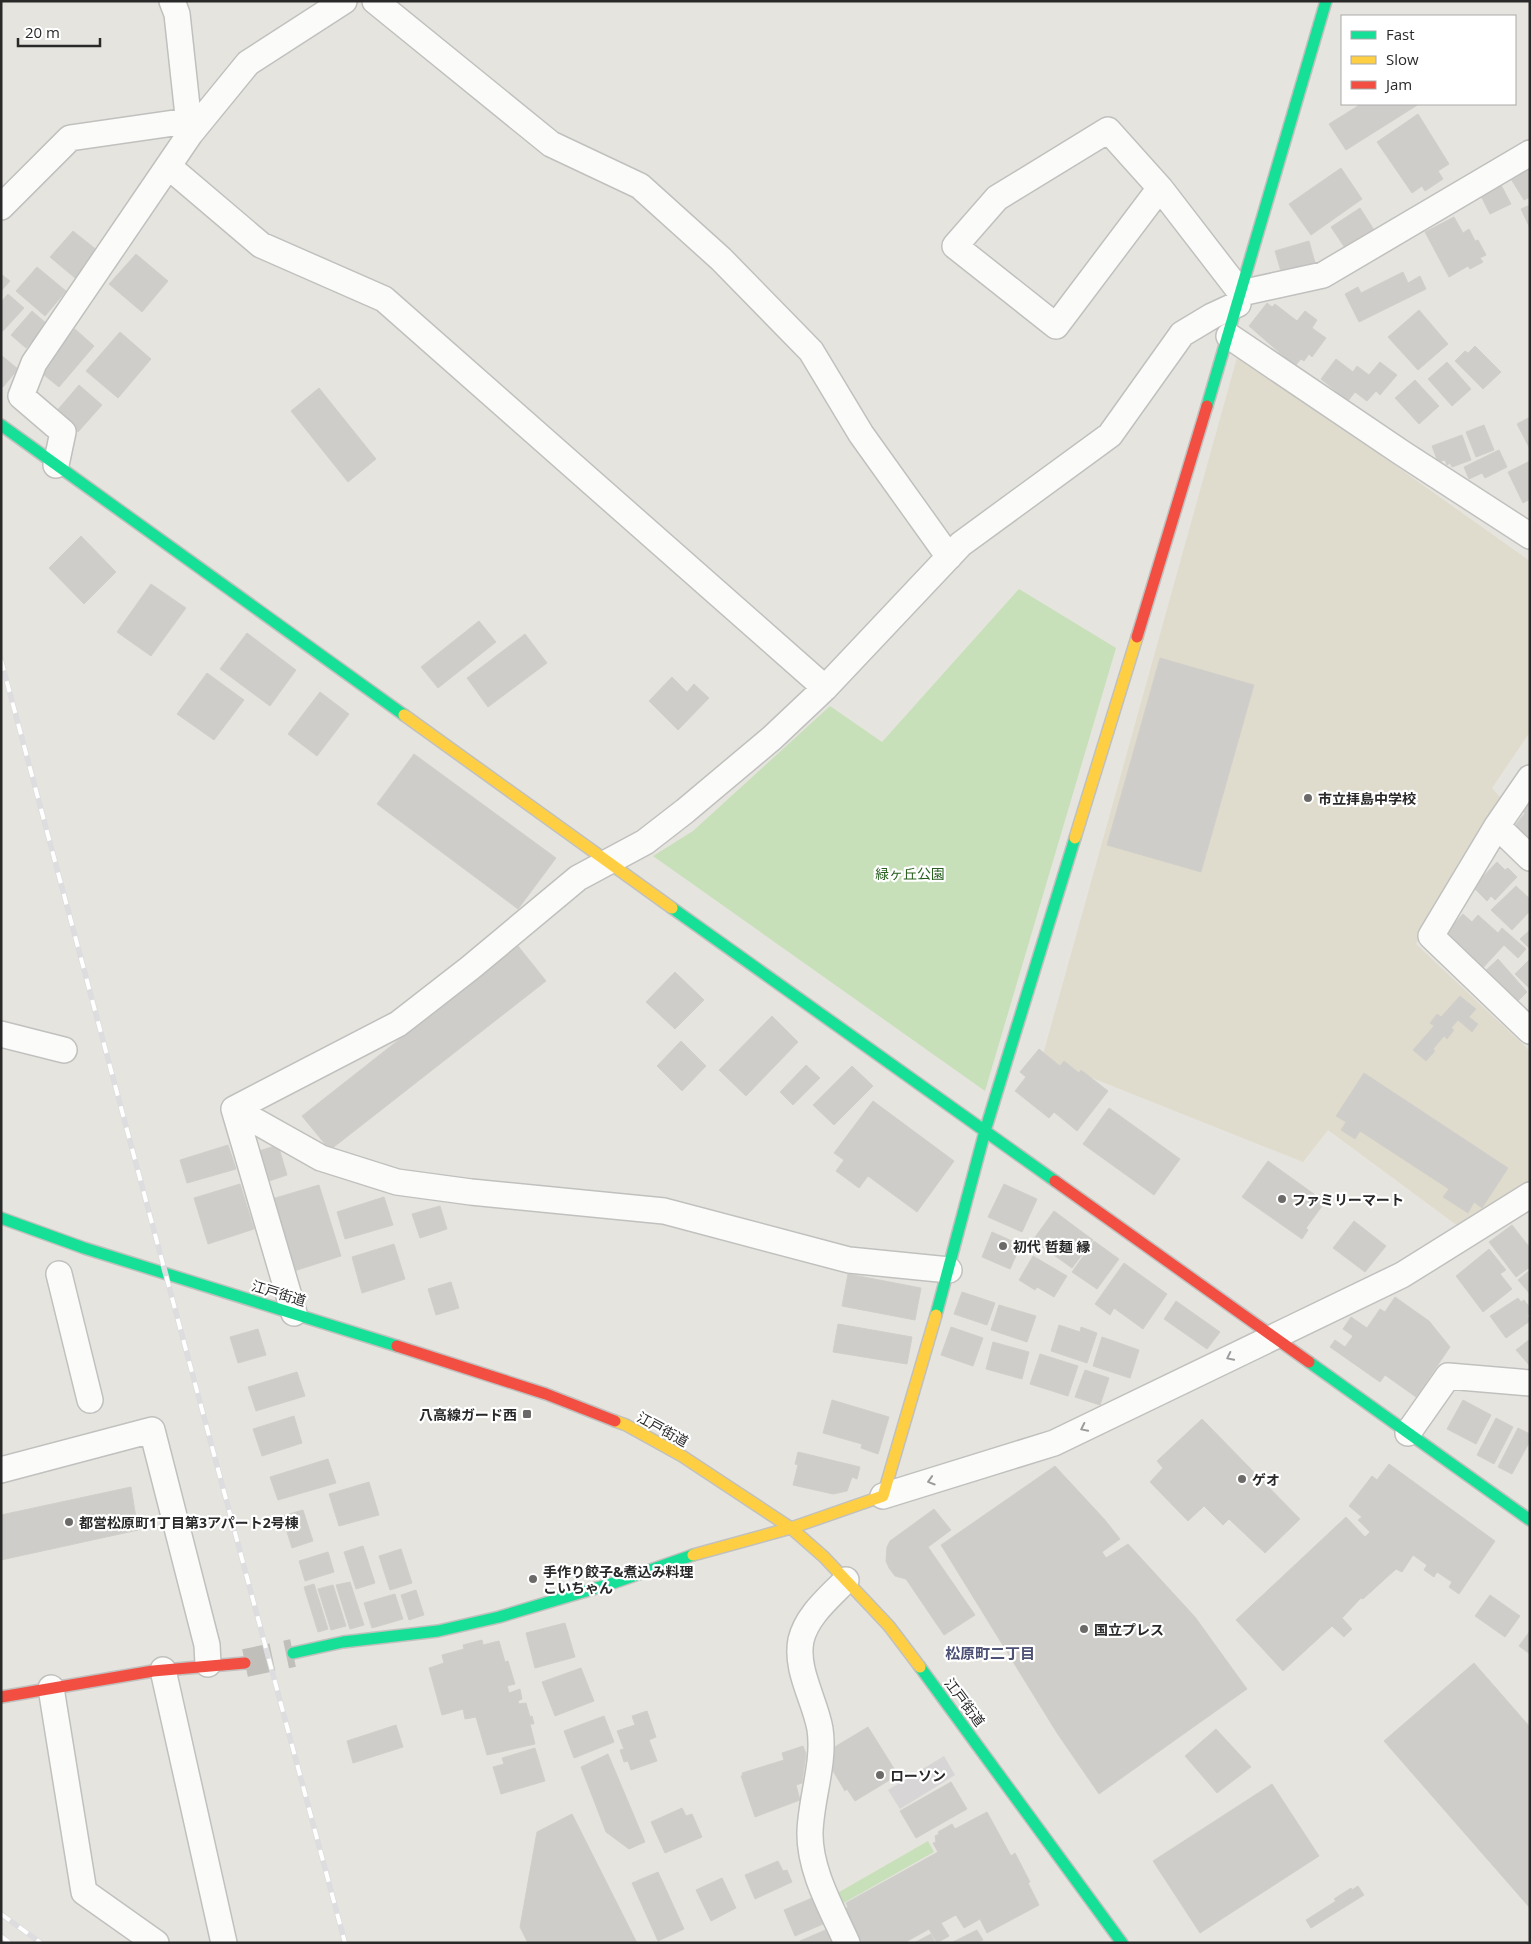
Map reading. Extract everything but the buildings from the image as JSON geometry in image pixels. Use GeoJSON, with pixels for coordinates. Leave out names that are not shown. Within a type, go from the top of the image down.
{"type":"FeatureCollection","features":[{"type":"Feature","properties":{"kind":"street"},"geometry":{"type":"LineString","coordinates":[[172,1],[177,14],[189,127]]}},
{"type":"Feature","properties":{"kind":"street"},"geometry":{"type":"LineString","coordinates":[[56,464],[63,432],[21,396],[34,362],[168,166],[189,127],[248,63],[344,1]]}},
{"type":"Feature","properties":{"kind":"street"},"geometry":{"type":"LineString","coordinates":[[376,1],[550,144],[640,186],[722,259],[812,351],[861,434],[949,557]]}},
{"type":"Feature","properties":{"kind":"street"},"geometry":{"type":"LineString","coordinates":[[883,1496],[949,1270],[985,1131],[1229,336],[1326,1]]}},
{"type":"Feature","properties":{"kind":"street"},"geometry":{"type":"LineString","coordinates":[[1,207],[70,138],[189,127]]}},
{"type":"Feature","properties":{"kind":"street"},"geometry":{"type":"LineString","coordinates":[[1160,188],[1056,326],[955,246],[997,198],[1108,130],[1160,188],[1240,298]]}},
{"type":"Feature","properties":{"kind":"street"},"geometry":{"type":"LineString","coordinates":[[234,1109],[398,1024],[470,968],[578,878],[645,842],[685,811],[772,738],[826,688],[962,544],[1110,435],[1182,334],[1240,298],[1323,275],[1530,152]]}},
{"type":"Feature","properties":{"kind":"street"},"geometry":{"type":"LineString","coordinates":[[168,166],[261,245],[384,299],[826,688]]}},
{"type":"Feature","properties":{"kind":"street"},"geometry":{"type":"LineString","coordinates":[[1229,336],[1402,453],[1530,536]]}},
{"type":"Feature","properties":{"kind":"street"},"geometry":{"type":"LineString","coordinates":[[1,425],[608,862],[1530,1520]]}},
{"type":"Feature","properties":{"kind":"street"},"geometry":{"type":"LineString","coordinates":[[1530,778],[1497,826],[1431,936],[1530,1031]]}},
{"type":"Feature","properties":{"kind":"street"},"geometry":{"type":"LineString","coordinates":[[1497,826],[1530,858]]}},
{"type":"Feature","properties":{"kind":"street"},"geometry":{"type":"LineString","coordinates":[[1,1034],[64,1050]]}},
{"type":"Feature","properties":{"kind":"street"},"geometry":{"type":"LineString","coordinates":[[234,1109],[320,1158],[397,1182],[471,1192],[664,1211],[849,1260],[949,1270]]}},
{"type":"Feature","properties":{"kind":"street"},"geometry":{"type":"LineString","coordinates":[[234,1109],[294,1313]]}},
{"type":"Feature","properties":{"kind":"street"},"geometry":{"type":"LineString","coordinates":[[293,1653],[343,1642],[438,1631],[499,1617],[613,1583],[660,1565],[718,1547],[791,1528],[883,1496],[1054,1443],[1402,1275],[1530,1196]]}},
{"type":"Feature","properties":{"kind":"street","name":"江戸街道"},"geometry":{"type":"LineString","coordinates":[[1,1218],[84,1248],[538,1391],[626,1425],[682,1456],[791,1528],[824,1557],[889,1626],[1002,1776],[1122,1943]]}},
{"type":"Feature","properties":{"kind":"street"},"geometry":{"type":"LineString","coordinates":[[59,1274],[90,1400]]}},
{"type":"Feature","properties":{"kind":"street"},"geometry":{"type":"LineString","coordinates":[[1408,1433],[1448,1376],[1530,1383]]}},
{"type":"Feature","properties":{"kind":"street"},"geometry":{"type":"LineString","coordinates":[[1,1470],[152,1430],[207,1645],[208,1664]]}},
{"type":"Feature","properties":{"kind":"street"},"geometry":{"type":"LineString","coordinates":[[846,1580],[808,1621],[801,1641],[801,1662],[820,1730],[820,1754],[810,1832],[813,1859],[824,1892],[847,1943]]}},
{"type":"Feature","properties":{"kind":"street"},"geometry":{"type":"LineString","coordinates":[[1,1697],[163,1670],[208,1664],[245,1663]]}},
{"type":"Feature","properties":{"kind":"street"},"geometry":{"type":"LineString","coordinates":[[163,1670],[224,1943]]}},
{"type":"Feature","properties":{"kind":"street"},"geometry":{"type":"LineString","coordinates":[[51,1688],[84,1892],[156,1943]]}},
{"type":"Feature","properties":{"kind":"shaded area","name":"市立拝島中学校"},"geometry":{"type":"Polygon","coordinates":[[[1238,354],[1530,561],[1530,732],[1492,788],[1510,808],[1416,944],[1530,1051],[1530,1197],[1470,1235],[1328,1130],[1303,1162],[1042,1058],[1238,354]]]}},
{"type":"Feature","properties":{"kind":"shaded area"},"geometry":{"type":"Polygon","coordinates":[[[944,1756],[955,1775],[900,1809],[888,1790],[944,1756]]]}},
{"type":"Feature","properties":{"kind":"green space","name":"緑ヶ丘公園"},"geometry":{"type":"Polygon","coordinates":[[[1019,589],[1116,648],[985,1091],[653,856],[693,831],[830,706],[882,742],[1019,589]]]}},
{"type":"Feature","properties":{"kind":"green space"},"geometry":{"type":"Polygon","coordinates":[[[928,1841],[934,1852],[840,1905],[834,1895],[928,1841]]]}},
{"type":"Feature","properties":{"kind":"tunnel"},"geometry":{"type":"LineString","coordinates":[[245,1663],[293,1653]]}},
{"type":"Feature","properties":{"kind":"railway"},"geometry":{"type":"LineString","coordinates":[[1,660],[345,1943]]}},
{"type":"Feature","properties":{"kind":"railway"},"geometry":{"type":"LineString","coordinates":[[1,1914],[41,1943]]}},
{"type":"Feature","properties":{"kind":"railway"},"geometry":{"type":"LineString","coordinates":[[1,1936],[10,1943]]}},
{"type":"Feature","properties":{"kind":"traffic: fast"},"geometry":{"type":"LineString","coordinates":[[1207,406],[1326,1]]}},
{"type":"Feature","properties":{"kind":"traffic: fast"},"geometry":{"type":"LineString","coordinates":[[1,425],[404,715]]}},
{"type":"Feature","properties":{"kind":"traffic: fast"},"geometry":{"type":"LineString","coordinates":[[936,1315],[985,1131],[1075,838]]}},
{"type":"Feature","properties":{"kind":"traffic: fast"},"geometry":{"type":"LineString","coordinates":[[672,908],[1055,1181]]}},
{"type":"Feature","properties":{"kind":"traffic: fast"},"geometry":{"type":"LineString","coordinates":[[1,1218],[84,1248],[397,1346]]}},
{"type":"Feature","properties":{"kind":"traffic: fast"},"geometry":{"type":"LineString","coordinates":[[1309,1362],[1530,1520]]}},
{"type":"Feature","properties":{"kind":"traffic: fast"},"geometry":{"type":"LineString","coordinates":[[293,1653],[343,1642],[438,1631],[499,1617],[613,1583],[693,1555]]}},
{"type":"Feature","properties":{"kind":"traffic: fast"},"geometry":{"type":"LineString","coordinates":[[920,1667],[1122,1943]]}},
{"type":"Feature","properties":{"kind":"traffic: slow"},"geometry":{"type":"LineString","coordinates":[[1075,838],[1137,637]]}},
{"type":"Feature","properties":{"kind":"traffic: slow"},"geometry":{"type":"LineString","coordinates":[[404,715],[672,908]]}},
{"type":"Feature","properties":{"kind":"traffic: slow"},"geometry":{"type":"LineString","coordinates":[[693,1555],[791,1528],[883,1496],[936,1315]]}},
{"type":"Feature","properties":{"kind":"traffic: slow"},"geometry":{"type":"LineString","coordinates":[[615,1421],[626,1425],[682,1456],[791,1528],[824,1557],[889,1626],[920,1667]]}},
{"type":"Feature","properties":{"kind":"traffic: jam"},"geometry":{"type":"LineString","coordinates":[[1137,637],[1207,406]]}},
{"type":"Feature","properties":{"kind":"traffic: jam"},"geometry":{"type":"LineString","coordinates":[[1055,1181],[1309,1362]]}},
{"type":"Feature","properties":{"kind":"traffic: jam"},"geometry":{"type":"LineString","coordinates":[[397,1346],[546,1394],[615,1421]]}},
{"type":"Feature","properties":{"kind":"traffic: jam"},"geometry":{"type":"LineString","coordinates":[[1,1697],[153,1671],[245,1663]]}},
{"type":"Feature","properties":{"kind":"place","name":"市立拝島中学校"},"geometry":{"type":"Point","coordinates":[1308,798]}},
{"type":"Feature","properties":{"kind":"place","name":"ファミリーマート"},"geometry":{"type":"Point","coordinates":[1282,1199]}},
{"type":"Feature","properties":{"kind":"place","name":"初代 哲麺 縁"},"geometry":{"type":"Point","coordinates":[1003,1246]}},
{"type":"Feature","properties":{"kind":"place","name":"八高線ガード西"},"geometry":{"type":"Point","coordinates":[527,1414]}},
{"type":"Feature","properties":{"kind":"place","name":"ゲオ"},"geometry":{"type":"Point","coordinates":[1242,1479]}},
{"type":"Feature","properties":{"kind":"place","name":"都営松原町1丁目第3アパート2号棟"},"geometry":{"type":"Point","coordinates":[69,1522]}},
{"type":"Feature","properties":{"kind":"place","name":"手作り餃子&煮込み料理 こいちゃん"},"geometry":{"type":"Point","coordinates":[533,1579]}},
{"type":"Feature","properties":{"kind":"place","name":"国立プレス"},"geometry":{"type":"Point","coordinates":[1084,1629]}},
{"type":"Feature","properties":{"kind":"place","name":"ローソン"},"geometry":{"type":"Point","coordinates":[880,1775]}},
{"type":"Feature","properties":{"kind":"district","name":"松原町二丁目"},"geometry":{"type":"Point","coordinates":[990,1653]}}]}
